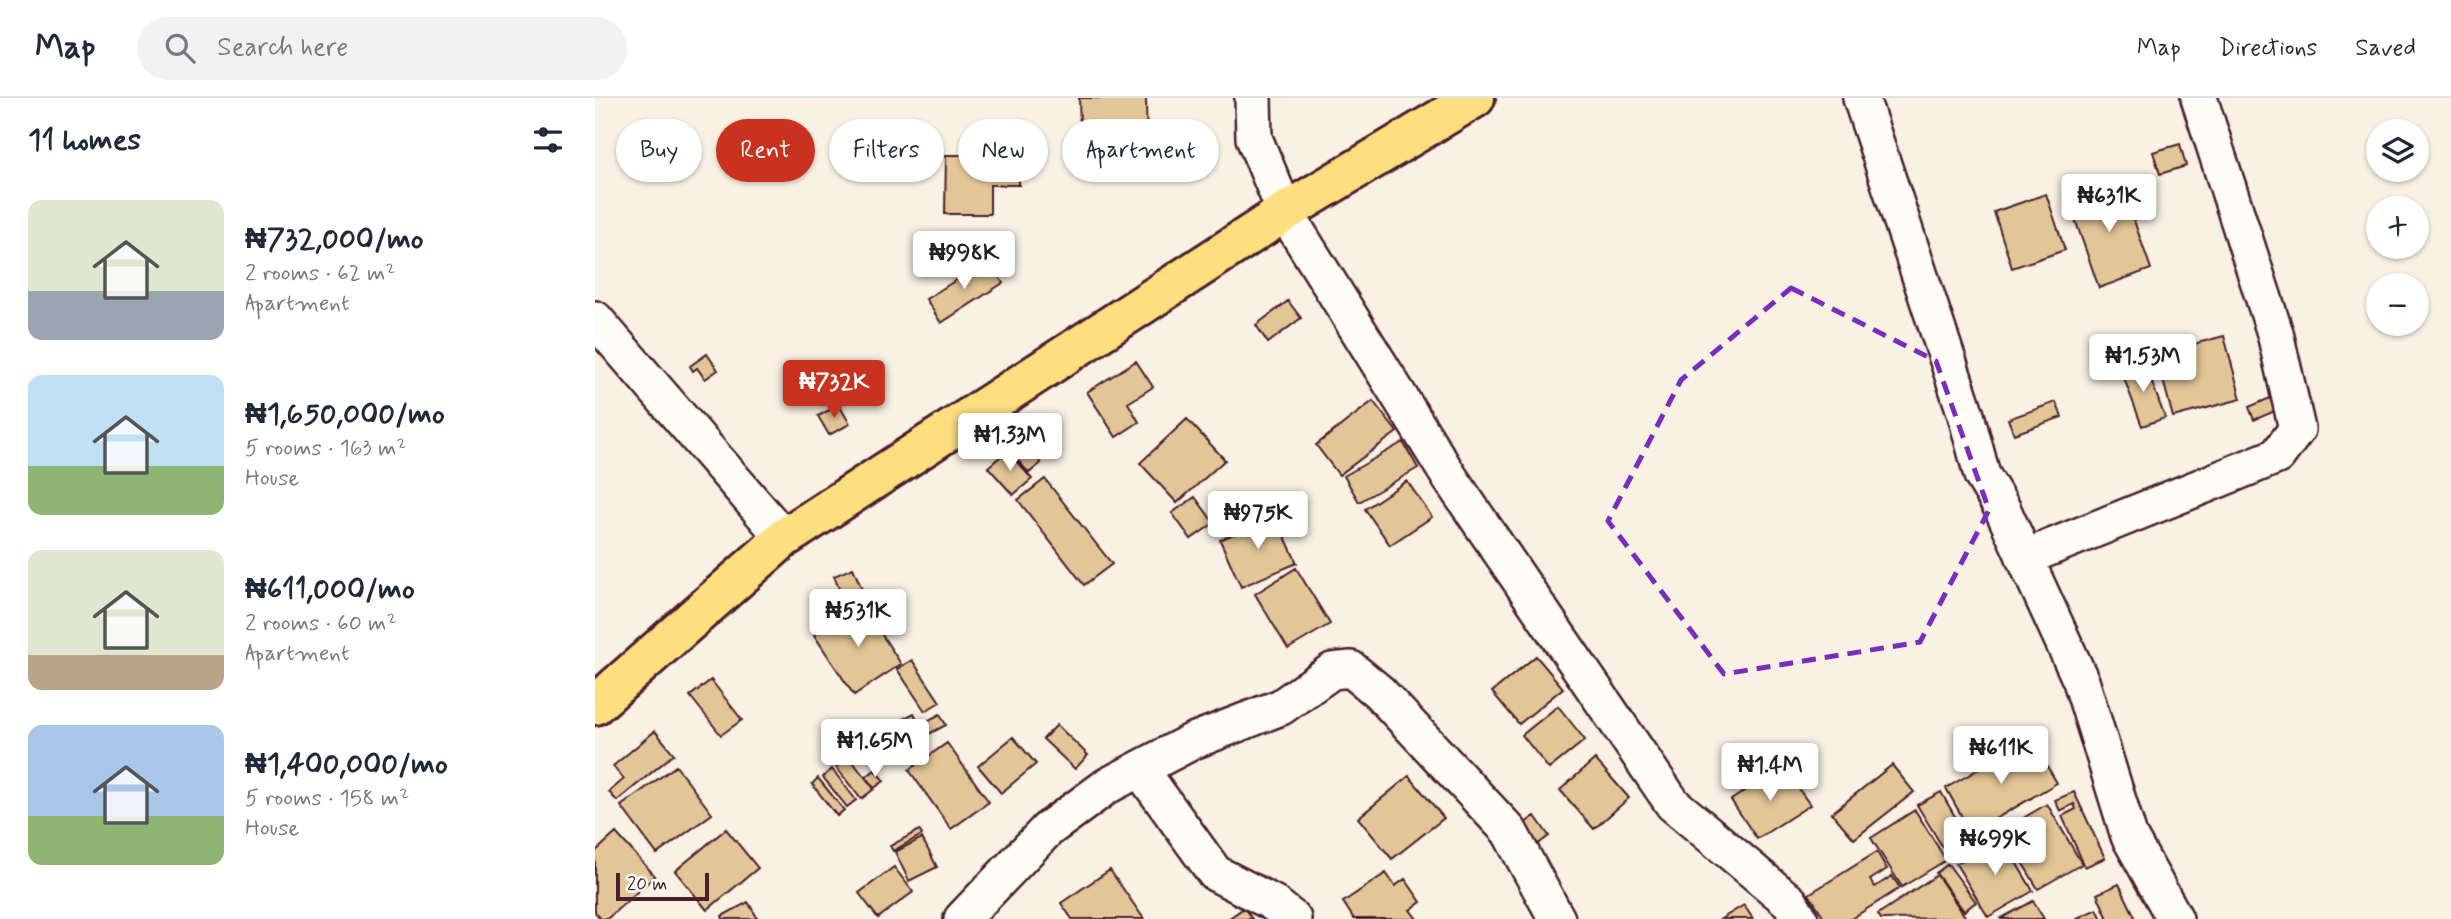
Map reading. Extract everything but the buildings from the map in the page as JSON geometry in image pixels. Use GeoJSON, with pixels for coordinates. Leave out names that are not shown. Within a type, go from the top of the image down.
{"type":"FeatureCollection","features":[{"type":"Feature","properties":{"kind":"main road"},"geometry":{"type":"LineString","coordinates":[[595,705],[784,538],[1285,212],[1475,98]]}},
{"type":"Feature","properties":{"kind":"street"},"geometry":{"type":"LineString","coordinates":[[1253,98],[1254,138],[1285,212],[1450,478],[1673,804],[1790,902],[1800,919]]}},
{"type":"Feature","properties":{"kind":"street"},"geometry":{"type":"LineString","coordinates":[[1861,98],[1966,415],[1982,475],[2081,681],[2129,836],[2175,919]]}},
{"type":"Feature","properties":{"kind":"street"},"geometry":{"type":"LineString","coordinates":[[2024,558],[2277,456],[2297,429],[2275,333],[2199,98]]}},
{"type":"Feature","properties":{"kind":"street"},"geometry":{"type":"LineString","coordinates":[[595,319],[784,538]]}},
{"type":"Feature","properties":{"kind":"street"},"geometry":{"type":"LineString","coordinates":[[962,919],[1047,830],[1107,786],[1193,741],[1281,707],[1332,671],[1351,669],[1379,692],[1509,831],[1557,919]]}},
{"type":"Feature","properties":{"kind":"street"},"geometry":{"type":"LineString","coordinates":[[1140,769],[1215,873],[1273,903],[1293,919]]}},
{"type":"Feature","properties":{"kind":"highlighted area"},"geometry":{"type":"Polygon","coordinates":[[[1791,288],[1936,361],[1989,510],[1920,642],[1724,674],[1608,521],[1681,380],[1791,288]]]}}]}
